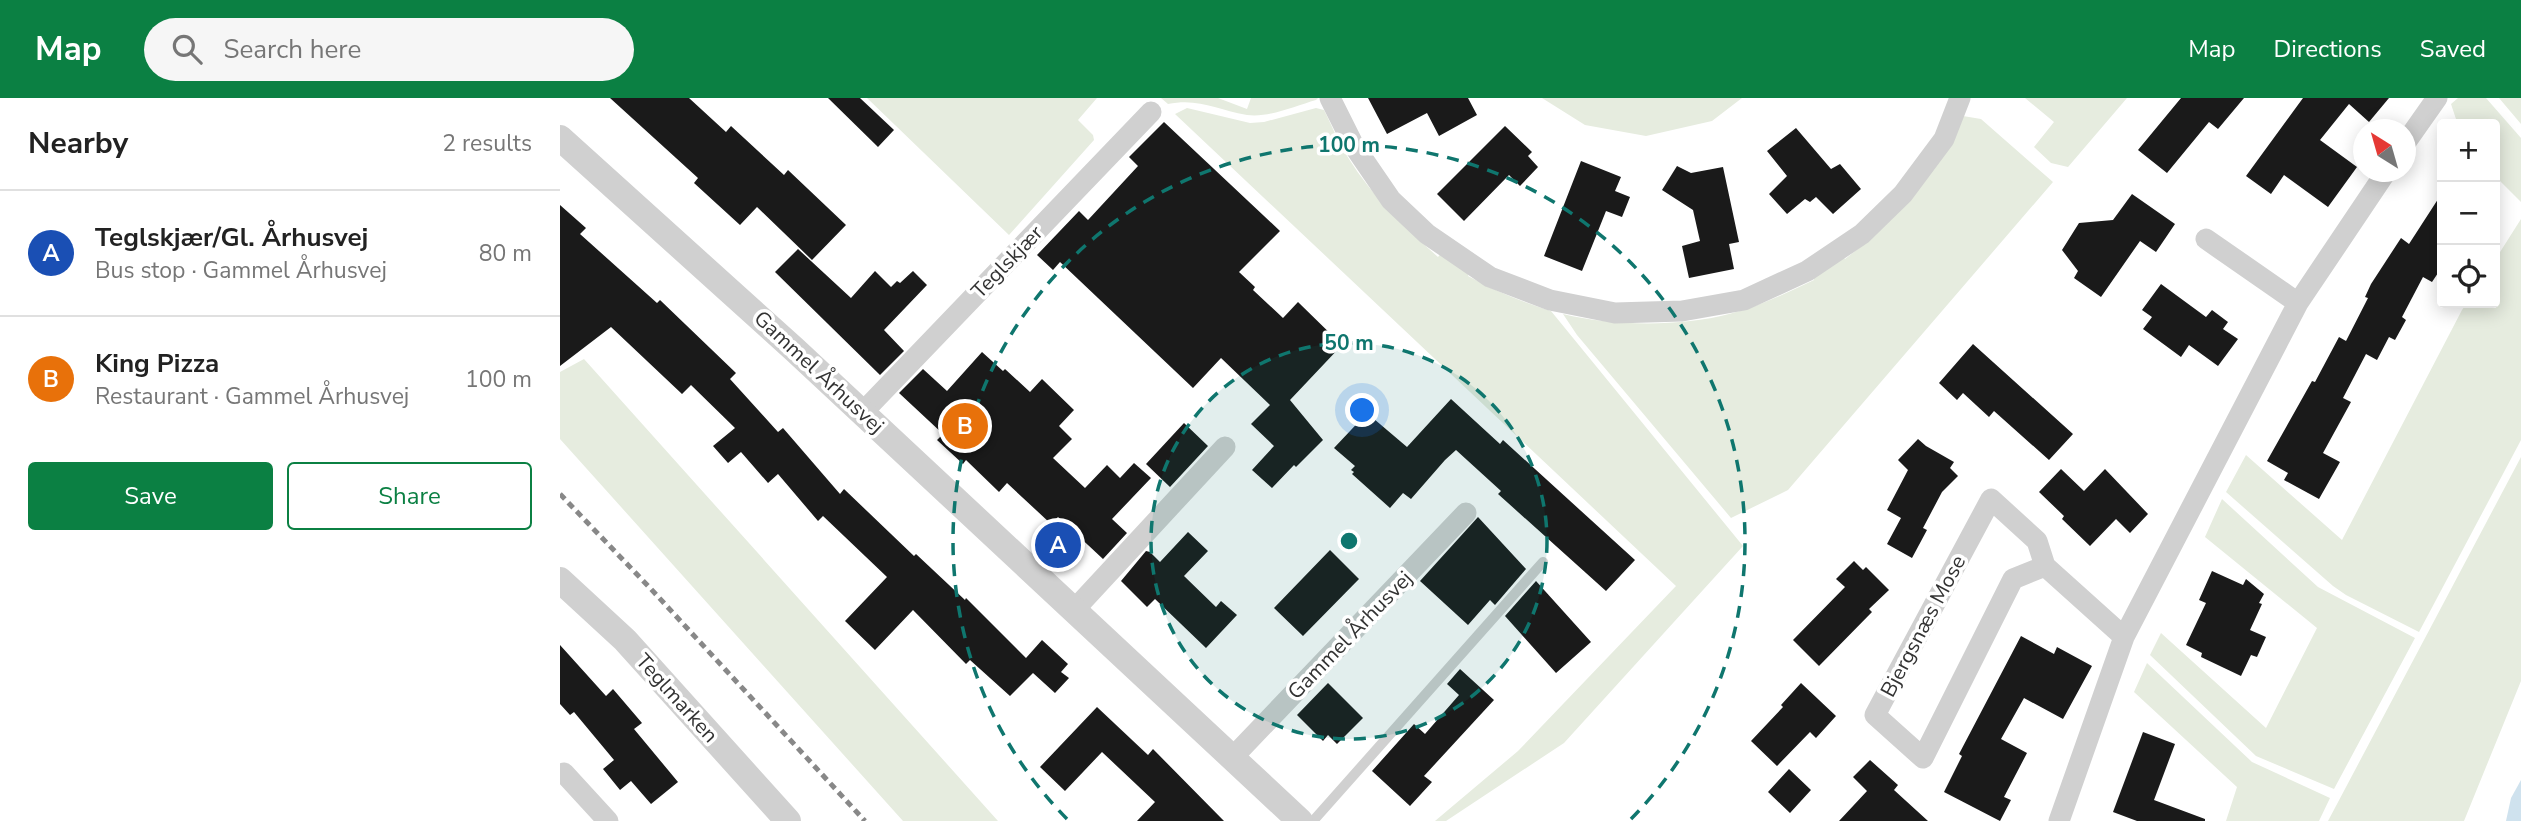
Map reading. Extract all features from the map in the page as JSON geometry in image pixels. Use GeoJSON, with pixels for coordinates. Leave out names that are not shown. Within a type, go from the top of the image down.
{"type":"FeatureCollection","features":[{"type":"Feature","properties":{"kind":"street"},"geometry":{"type":"LineString","coordinates":[[1330,98],[1354,146],[1391,200],[1427,234],[1490,277],[1550,300],[1615,313],[1682,311],[1744,300],[1807,271],[1863,234],[1903,194],[1944,139],[1960,98]]}},
{"type":"Feature","properties":{"kind":"street"},"geometry":{"type":"LineString","coordinates":[[2416,127],[2434,99]]}},
{"type":"Feature","properties":{"kind":"street","name":"Teglskjær"},"geometry":{"type":"LineString","coordinates":[[863,412],[1151,112]]}},
{"type":"Feature","properties":{"kind":"street","name":"Gammel Århusvej"},"geometry":{"type":"LineString","coordinates":[[560,138],[863,412],[1300,821]]}},
{"type":"Feature","properties":{"kind":"street"},"geometry":{"type":"LineString","coordinates":[[2059,821],[2124,637],[2298,303],[2379,182]]}},
{"type":"Feature","properties":{"kind":"street"},"geometry":{"type":"LineString","coordinates":[[2206,239],[2298,303]]}},
{"type":"Feature","properties":{"kind":"street"},"geometry":{"type":"LineString","coordinates":[[1075,609],[1225,447]]}},
{"type":"Feature","properties":{"kind":"street","name":"Bjergsnæs Mose"},"geometry":{"type":"LineString","coordinates":[[2045,566],[2013,579],[1923,758],[1875,715],[1991,499],[2037,541],[2045,566],[2124,637]]}},
{"type":"Feature","properties":{"kind":"street","name":"Gammel Århusvej"},"geometry":{"type":"LineString","coordinates":[[1233,757],[1466,513]]}},
{"type":"Feature","properties":{"kind":"street","name":"Teglmarken"},"geometry":{"type":"LineString","coordinates":[[560,580],[625,640],[788,821]]}},
{"type":"Feature","properties":{"kind":"street"},"geometry":{"type":"LineString","coordinates":[[564,773],[608,821]]}},
{"type":"Feature","properties":{"kind":"lane"},"geometry":{"type":"LineString","coordinates":[[1313,821],[1543,562]]}},
{"type":"Feature","properties":{"kind":"shaded area"},"geometry":{"type":"Polygon","coordinates":[[[867,98],[1097,98],[1078,120],[1093,135],[1094,140],[1009,235],[867,98]]]}},
{"type":"Feature","properties":{"kind":"shaded area"},"geometry":{"type":"Polygon","coordinates":[[[1161,98],[1218,98],[1247,109],[1251,98],[1318,98],[1282,111],[1247,115],[1189,102],[1168,104],[1161,98]]]}},
{"type":"Feature","properties":{"kind":"shaded area"},"geometry":{"type":"Polygon","coordinates":[[[1542,98],[1742,98],[1712,121],[1646,136],[1585,125],[1542,98]]]}},
{"type":"Feature","properties":{"kind":"shaded area"},"geometry":{"type":"Polygon","coordinates":[[[2025,98],[2127,98],[2068,167],[2051,163],[2034,147],[2054,122],[2025,98]]]}},
{"type":"Feature","properties":{"kind":"shaded area"},"geometry":{"type":"Polygon","coordinates":[[[2458,98],[2486,98],[2521,138],[2521,202],[2500,181],[2500,119],[2456,119],[2451,104],[2458,98]]]}},
{"type":"Feature","properties":{"kind":"shaded area"},"geometry":{"type":"Polygon","coordinates":[[[2499,98],[2521,98],[2521,124],[2499,98]]]}},
{"type":"Feature","properties":{"kind":"shaded area"},"geometry":{"type":"Polygon","coordinates":[[[1187,108],[1250,123],[1264,122],[1316,108],[1324,110],[1345,153],[1368,186],[1401,223],[1438,257],[1443,251],[1471,269],[1468,276],[1509,296],[1551,311],[1743,546],[1564,743],[1446,821],[1435,821],[1518,751],[1676,586],[1175,114],[1187,108]]]}},
{"type":"Feature","properties":{"kind":"shaded area"},"geometry":{"type":"Polygon","coordinates":[[[1963,116],[1981,119],[2053,182],[1788,490],[1731,518],[1577,335],[1563,314],[1624,323],[1689,321],[1751,308],[1814,280],[1811,273],[1840,253],[1845,259],[1872,238],[1963,116]]]}},
{"type":"Feature","properties":{"kind":"shaded area"},"geometry":{"type":"Polygon","coordinates":[[[2521,219],[2521,440],[2419,632],[2333,586],[2226,492],[2246,455],[2342,540],[2462,310],[2500,308],[2500,252],[2521,219]]]}},
{"type":"Feature","properties":{"kind":"shaded area"},"geometry":{"type":"Polygon","coordinates":[[[584,359],[998,821],[903,821],[560,439],[560,372],[584,359]]]}},
{"type":"Feature","properties":{"kind":"shaded area"},"geometry":{"type":"Polygon","coordinates":[[[2521,457],[2521,681],[2464,821],[2328,821],[2521,457]]]}},
{"type":"Feature","properties":{"kind":"shaded area"},"geometry":{"type":"Polygon","coordinates":[[[2222,499],[2318,587],[2415,638],[2334,789],[2256,756],[2150,655],[2161,633],[2266,728],[2317,628],[2205,537],[2222,499]]]}},
{"type":"Feature","properties":{"kind":"shaded area"},"geometry":{"type":"Polygon","coordinates":[[[2147,663],[2252,762],[2330,798],[2319,821],[2226,821],[2237,787],[2134,692],[2147,663]]]}},
{"type":"Feature","properties":{"kind":"water"},"geometry":{"type":"Polygon","coordinates":[[[2521,780],[2521,821],[2506,821],[2511,798],[2521,780]]]}},
{"type":"Feature","properties":{"kind":"building"},"geometry":{"type":"Polygon","coordinates":[[[610,98],[689,98],[726,132],[731,126],[784,175],[788,170],[846,225],[812,260],[757,207],[740,225],[694,183],[698,178],[610,98]]]}},
{"type":"Feature","properties":{"kind":"building"},"geometry":{"type":"Polygon","coordinates":[[[828,98],[860,98],[894,130],[878,147],[828,98]]]}},
{"type":"Feature","properties":{"kind":"building"},"geometry":{"type":"Polygon","coordinates":[[[1368,98],[1468,98],[1477,115],[1439,136],[1427,113],[1387,134],[1368,98]]]}},
{"type":"Feature","properties":{"kind":"building"},"geometry":{"type":"Polygon","coordinates":[[[2181,98],[2244,98],[2218,129],[2209,122],[2167,173],[2138,150],[2181,98]]]}},
{"type":"Feature","properties":{"kind":"building"},"geometry":{"type":"Polygon","coordinates":[[[2303,98],[2389,98],[2372,119],[2366,119],[2349,104],[2320,140],[2353,164],[2353,173],[2328,207],[2284,175],[2271,194],[2246,176],[2303,98]]]}},
{"type":"Feature","properties":{"kind":"building"},"geometry":{"type":"Polygon","coordinates":[[[1164,122],[1280,231],[1239,272],[1255,287],[1253,290],[1283,318],[1298,302],[1342,345],[1290,400],[1323,440],[1272,488],[1252,470],[1274,446],[1251,424],[1270,405],[1221,358],[1193,388],[1060,262],[1053,270],[1037,255],[1079,211],[1088,220],[1138,166],[1129,157],[1164,122]]]}},
{"type":"Feature","properties":{"kind":"building"},"geometry":{"type":"Polygon","coordinates":[[[1505,126],[1532,152],[1528,156],[1538,167],[1520,186],[1509,175],[1464,221],[1437,194],[1505,126]]]}},
{"type":"Feature","properties":{"kind":"building"},"geometry":{"type":"Polygon","coordinates":[[[1796,128],[1831,169],[1840,164],[1861,189],[1833,214],[1816,197],[1810,202],[1805,199],[1787,214],[1769,194],[1787,176],[1767,151],[1796,128]]]}},
{"type":"Feature","properties":{"kind":"building"},"geometry":{"type":"Polygon","coordinates":[[[1581,161],[1621,177],[1615,191],[1630,197],[1622,217],[1606,211],[1582,271],[1544,256],[1581,161]]]}},
{"type":"Feature","properties":{"kind":"building"},"geometry":{"type":"Polygon","coordinates":[[[1677,166],[1691,173],[1723,167],[1739,242],[1729,244],[1734,269],[1689,278],[1682,246],[1700,241],[1693,210],[1662,190],[1677,166]]]}},
{"type":"Feature","properties":{"kind":"building"},"geometry":{"type":"Polygon","coordinates":[[[2132,194],[2175,224],[2156,252],[2140,241],[2101,297],[2074,278],[2078,271],[2062,250],[2079,223],[2113,220],[2132,194]]]}},
{"type":"Feature","properties":{"kind":"building"},"geometry":{"type":"Polygon","coordinates":[[[2437,201],[2437,274],[2432,282],[2423,277],[2402,317],[2406,320],[2395,340],[2389,337],[2377,360],[2366,354],[2343,398],[2351,402],[2323,453],[2340,462],[2319,499],[2284,480],[2288,473],[2267,461],[2339,337],[2346,341],[2368,298],[2365,297],[2371,284],[2401,238],[2409,244],[2437,201]]]}},
{"type":"Feature","properties":{"kind":"building"},"geometry":{"type":"Polygon","coordinates":[[[560,205],[586,228],[580,234],[657,303],[660,300],[736,373],[730,379],[778,432],[783,428],[840,494],[844,489],[914,556],[916,554],[965,600],[966,598],[1026,658],[1042,640],[1068,664],[1061,672],[1069,678],[1055,693],[1033,673],[1010,696],[970,660],[966,664],[913,610],[875,650],[845,621],[887,577],[823,516],[818,521],[778,474],[768,483],[741,452],[728,463],[713,446],[735,428],[691,385],[682,394],[611,327],[560,366],[560,205]]]}},
{"type":"Feature","properties":{"kind":"building"},"geometry":{"type":"Polygon","coordinates":[[[798,249],[851,298],[875,271],[891,287],[913,271],[927,285],[884,330],[904,351],[880,375],[775,272],[798,249]]]}},
{"type":"Feature","properties":{"kind":"building"},"geometry":{"type":"Polygon","coordinates":[[[2161,284],[2206,317],[2212,310],[2228,322],[2223,329],[2238,339],[2218,366],[2189,345],[2181,357],[2143,329],[2152,317],[2142,310],[2161,284]]]}},
{"type":"Feature","properties":{"kind":"building"},"geometry":{"type":"Polygon","coordinates":[[[1973,344],[2073,434],[2049,460],[1994,411],[1989,417],[1963,393],[1957,400],[1939,383],[1973,344]]]}},
{"type":"Feature","properties":{"kind":"building"},"geometry":{"type":"Polygon","coordinates":[[[982,352],[1030,392],[1042,379],[1074,410],[1059,426],[1072,439],[1053,458],[1085,488],[1107,465],[1120,478],[1134,463],[1151,478],[1112,519],[1127,533],[1103,559],[1058,517],[1051,524],[1007,483],[999,492],[966,460],[963,464],[937,440],[943,434],[899,393],[923,369],[947,391],[982,352]]]}},
{"type":"Feature","properties":{"kind":"building"},"geometry":{"type":"Polygon","coordinates":[[[1451,399],[1500,444],[1503,440],[1635,560],[1606,591],[1498,494],[1501,491],[1456,450],[1411,499],[1403,493],[1390,508],[1352,474],[1354,472],[1351,470],[1355,466],[1334,448],[1367,413],[1407,447],[1451,399]]]}},
{"type":"Feature","properties":{"kind":"building"},"geometry":{"type":"Polygon","coordinates":[[[1184,423],[1208,446],[1170,487],[1146,464],[1184,423]]]}},
{"type":"Feature","properties":{"kind":"building"},"geometry":{"type":"Polygon","coordinates":[[[1918,439],[1954,462],[1950,468],[1958,476],[1942,492],[1923,528],[1927,530],[1912,558],[1887,544],[1901,518],[1887,510],[1908,470],[1898,460],[1918,439]]]}},
{"type":"Feature","properties":{"kind":"building"},"geometry":{"type":"Polygon","coordinates":[[[2061,469],[2084,491],[2105,469],[2148,514],[2130,533],[2116,519],[2090,546],[2039,492],[2061,469]]]}},
{"type":"Feature","properties":{"kind":"building"},"geometry":{"type":"Polygon","coordinates":[[[1478,517],[1526,569],[1495,605],[1490,600],[1468,625],[1420,581],[1478,517]]]}},
{"type":"Feature","properties":{"kind":"building"},"geometry":{"type":"Polygon","coordinates":[[[1188,532],[1208,551],[1184,576],[1216,607],[1221,601],[1237,615],[1206,648],[1155,599],[1147,607],[1121,581],[1146,551],[1160,562],[1188,532]]]}},
{"type":"Feature","properties":{"kind":"building"},"geometry":{"type":"Polygon","coordinates":[[[1330,550],[1359,579],[1303,636],[1274,608],[1330,550]]]}},
{"type":"Feature","properties":{"kind":"building"},"geometry":{"type":"Polygon","coordinates":[[[1854,561],[1863,570],[1866,567],[1889,590],[1869,609],[1872,612],[1819,666],[1793,640],[1845,587],[1836,579],[1854,561]]]}},
{"type":"Feature","properties":{"kind":"building"},"geometry":{"type":"Polygon","coordinates":[[[2212,571],[2243,585],[2246,579],[2264,594],[2250,630],[2266,637],[2257,657],[2251,655],[2241,676],[2201,657],[2202,653],[2186,645],[2206,603],[2199,600],[2212,571]]]}},
{"type":"Feature","properties":{"kind":"building"},"geometry":{"type":"Polygon","coordinates":[[[1536,581],[1591,642],[1556,673],[1505,616],[1536,581]]]}},
{"type":"Feature","properties":{"kind":"building"},"geometry":{"type":"Polygon","coordinates":[[[2021,636],[2054,654],[2057,647],[2092,666],[2063,719],[2024,698],[2001,739],[2027,753],[2004,797],[2011,800],[2000,821],[1944,792],[1962,756],[1959,754],[2021,636]]]}},
{"type":"Feature","properties":{"kind":"building"},"geometry":{"type":"Polygon","coordinates":[[[560,645],[606,696],[613,689],[642,723],[634,729],[678,782],[651,804],[631,781],[620,790],[603,769],[614,760],[574,712],[570,715],[560,704],[560,645]]]}},
{"type":"Feature","properties":{"kind":"building"},"geometry":{"type":"Polygon","coordinates":[[[1460,669],[1494,700],[1424,776],[1432,782],[1410,806],[1372,771],[1414,724],[1425,734],[1459,695],[1447,684],[1460,669]]]}},
{"type":"Feature","properties":{"kind":"building"},"geometry":{"type":"Polygon","coordinates":[[[1328,683],[1363,718],[1337,744],[1328,735],[1323,741],[1297,715],[1328,683]]]}},
{"type":"Feature","properties":{"kind":"building"},"geometry":{"type":"Polygon","coordinates":[[[1801,683],[1836,716],[1816,738],[1810,732],[1777,766],[1751,741],[1801,683]]]}},
{"type":"Feature","properties":{"kind":"building"},"geometry":{"type":"Polygon","coordinates":[[[1097,707],[1148,755],[1153,749],[1224,821],[1137,821],[1155,802],[1102,752],[1065,791],[1040,767],[1097,707]]]}},
{"type":"Feature","properties":{"kind":"building"},"geometry":{"type":"Polygon","coordinates":[[[2143,732],[2175,744],[2154,800],[2205,821],[2137,821],[2113,812],[2143,732]]]}},
{"type":"Feature","properties":{"kind":"building"},"geometry":{"type":"Polygon","coordinates":[[[1870,760],[1898,785],[1894,790],[1928,821],[1839,821],[1867,791],[1853,777],[1870,760]]]}},
{"type":"Feature","properties":{"kind":"building"},"geometry":{"type":"Polygon","coordinates":[[[1789,769],[1811,790],[1790,813],[1768,792],[1789,769]]]}},
{"type":"Feature","properties":{"kind":"railway"},"geometry":{"type":"LineString","coordinates":[[560,494],[865,821]]}},
{"type":"Feature","properties":{"kind":"place","name":"King Pizza"},"geometry":{"type":"Point","coordinates":[965,426]}},
{"type":"Feature","properties":{"kind":"place","name":"Teglskjær/Gl. Århusvej"},"geometry":{"type":"Point","coordinates":[1058,545]}}]}
